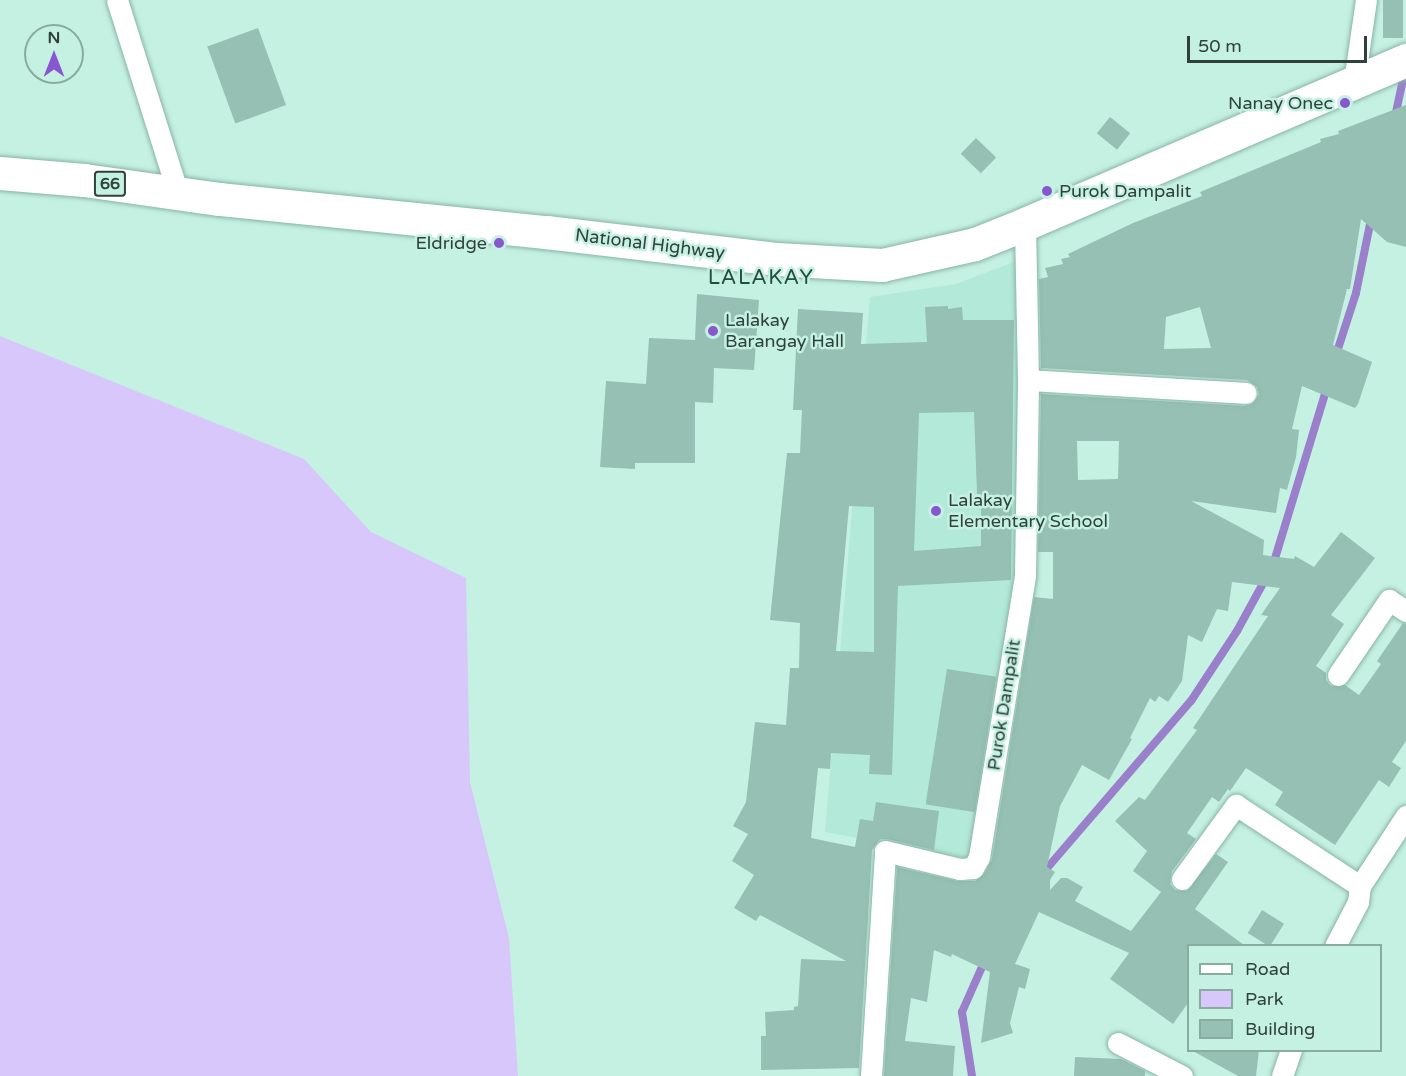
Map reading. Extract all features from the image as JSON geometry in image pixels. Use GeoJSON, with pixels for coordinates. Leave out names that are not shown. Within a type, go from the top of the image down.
{"type":"FeatureCollection","features":[{"type":"Feature","properties":{"kind":"main road","name":"National Highway"},"geometry":{"type":"LineString","coordinates":[[0,173],[84,180],[178,194],[569,234],[777,259],[882,265],[975,243],[1025,224],[1403,62]]}},
{"type":"Feature","properties":{"kind":"street"},"geometry":{"type":"LineString","coordinates":[[117,0],[178,194]]}},
{"type":"Feature","properties":{"kind":"street"},"geometry":{"type":"LineString","coordinates":[[1354,82],[1366,0]]}},
{"type":"Feature","properties":{"kind":"street","name":"Purok Dampalit"},"geometry":{"type":"LineString","coordinates":[[871,1076],[885,851],[960,869],[973,868],[979,857],[1025,575],[1028,380],[1025,224]]}},
{"type":"Feature","properties":{"kind":"street"},"geometry":{"type":"LineString","coordinates":[[1028,380],[1246,393]]}},
{"type":"Feature","properties":{"kind":"street"},"geometry":{"type":"LineString","coordinates":[[1338,675],[1389,600],[1406,611]]}},
{"type":"Feature","properties":{"kind":"street"},"geometry":{"type":"LineString","coordinates":[[1182,879],[1236,805],[1360,886]]}},
{"type":"Feature","properties":{"kind":"street"},"geometry":{"type":"LineString","coordinates":[[1336,944],[1358,902],[1360,886],[1406,816]]}},
{"type":"Feature","properties":{"kind":"street"},"geometry":{"type":"LineString","coordinates":[[1118,1043],[1182,1076]]}},
{"type":"Feature","properties":{"kind":"street"},"geometry":{"type":"LineString","coordinates":[[1282,1076],[1290,1052]]}},
{"type":"Feature","properties":{"kind":"shaded area","name":"Lalakay Elementary School"},"geometry":{"type":"Polygon","coordinates":[[[1024,258],[1020,582],[976,837],[966,858],[825,832],[870,297],[956,284],[1024,258]]]}},
{"type":"Feature","properties":{"kind":"green space"},"geometry":{"type":"Polygon","coordinates":[[[0,336],[304,459],[371,532],[466,578],[470,782],[509,938],[518,1076],[0,1076],[0,336]]]}},
{"type":"Feature","properties":{"kind":"building"},"geometry":{"type":"Polygon","coordinates":[[[1383,0],[1403,0],[1403,38],[1383,38],[1383,0]]]}},
{"type":"Feature","properties":{"kind":"building"},"geometry":{"type":"Polygon","coordinates":[[[258,28],[286,105],[235,124],[207,46],[258,28]]]}},
{"type":"Feature","properties":{"kind":"building"},"geometry":{"type":"Polygon","coordinates":[[[1406,105],[1406,247],[1387,242],[1361,219],[1350,289],[1347,289],[1333,345],[1372,362],[1358,404],[1355,408],[1302,386],[1292,429],[1299,430],[1296,457],[1287,490],[1280,488],[1276,513],[1191,501],[1264,540],[1263,555],[1294,559],[1295,556],[1314,567],[1341,532],[1375,558],[1331,615],[1344,624],[1316,666],[1326,673],[1326,680],[1331,686],[1345,685],[1359,695],[1381,664],[1377,661],[1403,623],[1406,624],[1406,741],[1392,762],[1401,768],[1389,787],[1379,780],[1335,845],[1275,805],[1283,792],[1246,768],[1219,802],[1212,797],[1187,833],[1196,839],[1172,871],[1170,884],[1175,890],[1187,891],[1216,854],[1228,862],[1195,909],[1243,944],[1187,944],[1187,1004],[1173,1024],[1110,979],[1129,953],[1039,912],[1015,964],[1030,969],[1025,989],[1019,987],[1010,1023],[1013,1033],[981,1043],[990,972],[952,954],[951,957],[934,950],[927,1002],[911,998],[905,1041],[955,1046],[953,1076],[884,1076],[897,867],[957,881],[975,881],[984,874],[992,859],[1034,597],[1053,599],[1053,552],[1038,552],[1041,394],[1245,406],[1252,404],[1259,394],[1257,387],[1247,380],[1041,368],[1039,279],[1048,277],[1045,268],[1063,264],[1061,259],[1070,257],[1068,254],[1133,223],[1202,196],[1200,192],[1321,142],[1320,139],[1339,134],[1338,131],[1406,105]],[[1200,307],[1166,317],[1164,349],[1211,348],[1200,307]],[[1077,441],[1078,480],[1118,479],[1119,441],[1077,441]],[[1232,582],[1228,611],[1217,609],[1202,642],[1188,635],[1182,681],[1168,702],[1159,696],[1155,702],[1150,698],[1130,738],[1132,739],[1109,780],[1082,765],[1060,806],[1047,867],[1055,872],[1050,880],[1050,890],[1061,878],[1067,878],[1083,887],[1075,901],[1131,931],[1161,892],[1133,871],[1147,851],[1115,821],[1139,797],[1145,800],[1197,730],[1193,728],[1268,616],[1261,615],[1280,588],[1232,582]]]}},
{"type":"Feature","properties":{"kind":"building"},"geometry":{"type":"Polygon","coordinates":[[[1110,117],[1130,133],[1117,150],[1097,133],[1110,117]]]}},
{"type":"Feature","properties":{"kind":"building"},"geometry":{"type":"Polygon","coordinates":[[[976,138],[996,157],[981,173],[961,154],[976,138]]]}},
{"type":"Feature","properties":{"kind":"building"},"geometry":{"type":"Polygon","coordinates":[[[697,294],[759,300],[754,370],[714,368],[713,403],[695,402],[695,463],[635,463],[635,469],[600,467],[606,381],[646,384],[649,338],[695,340],[697,294]]]}},
{"type":"Feature","properties":{"kind":"building"},"geometry":{"type":"Polygon","coordinates":[[[948,306],[948,309],[962,307],[963,320],[1014,320],[1011,580],[898,586],[892,775],[869,774],[870,755],[831,753],[830,769],[818,768],[811,838],[855,847],[860,819],[873,821],[876,802],[939,811],[934,850],[880,839],[872,850],[859,1068],[761,1070],[761,1036],[766,1036],[765,1012],[794,1010],[794,1007],[798,1006],[801,959],[846,961],[760,915],[756,921],[734,908],[754,875],[732,861],[748,834],[733,826],[746,802],[755,722],[786,725],[790,668],[799,668],[800,623],[770,620],[787,453],[800,453],[802,410],[793,410],[798,309],[863,313],[861,344],[927,342],[925,307],[948,306]],[[974,412],[919,413],[914,551],[981,546],[981,494],[977,494],[974,412]],[[849,506],[836,651],[874,652],[874,507],[849,506]]]}},
{"type":"Feature","properties":{"kind":"building"},"geometry":{"type":"Polygon","coordinates":[[[947,669],[996,677],[975,812],[926,804],[947,669]]]}},
{"type":"Feature","properties":{"kind":"building"},"geometry":{"type":"Polygon","coordinates":[[[1262,910],[1284,924],[1271,944],[1265,944],[1248,933],[1262,910]]]}},
{"type":"Feature","properties":{"kind":"building"},"geometry":{"type":"Polygon","coordinates":[[[1195,1052],[1259,1052],[1256,1076],[1238,1076],[1195,1052]]]}},
{"type":"Feature","properties":{"kind":"building"},"geometry":{"type":"Polygon","coordinates":[[[1075,1057],[1121,1059],[1145,1071],[1145,1076],[1074,1076],[1075,1057]]]}},
{"type":"Feature","properties":{"kind":"waterway"},"geometry":{"type":"LineString","coordinates":[[1395,117],[1405,70]]}},
{"type":"Feature","properties":{"kind":"waterway"},"geometry":{"type":"LineString","coordinates":[[1336,355],[1356,293],[1371,219]]}},
{"type":"Feature","properties":{"kind":"waterway"},"geometry":{"type":"LineString","coordinates":[[1273,565],[1327,387]]}},
{"type":"Feature","properties":{"kind":"waterway"},"geometry":{"type":"LineString","coordinates":[[1042,874],[1191,701],[1237,631],[1266,578]]}},
{"type":"Feature","properties":{"kind":"waterway"},"geometry":{"type":"LineString","coordinates":[[972,1076],[962,1012],[985,960]]}},
{"type":"Feature","properties":{"kind":"place","name":"Nanay Onec"},"geometry":{"type":"Point","coordinates":[1345,103]}},
{"type":"Feature","properties":{"kind":"place","name":"Purok Dampalit"},"geometry":{"type":"Point","coordinates":[1047,191]}},
{"type":"Feature","properties":{"kind":"place","name":"Eldridge"},"geometry":{"type":"Point","coordinates":[499,243]}},
{"type":"Feature","properties":{"kind":"place","name":"Lalakay Barangay Hall"},"geometry":{"type":"Point","coordinates":[713,331]}},
{"type":"Feature","properties":{"kind":"place","name":"Lalakay Elementary School"},"geometry":{"type":"Point","coordinates":[936,511]}},
{"type":"Feature","properties":{"kind":"district","name":"LALAKAY"},"geometry":{"type":"Point","coordinates":[761,278]}}]}
